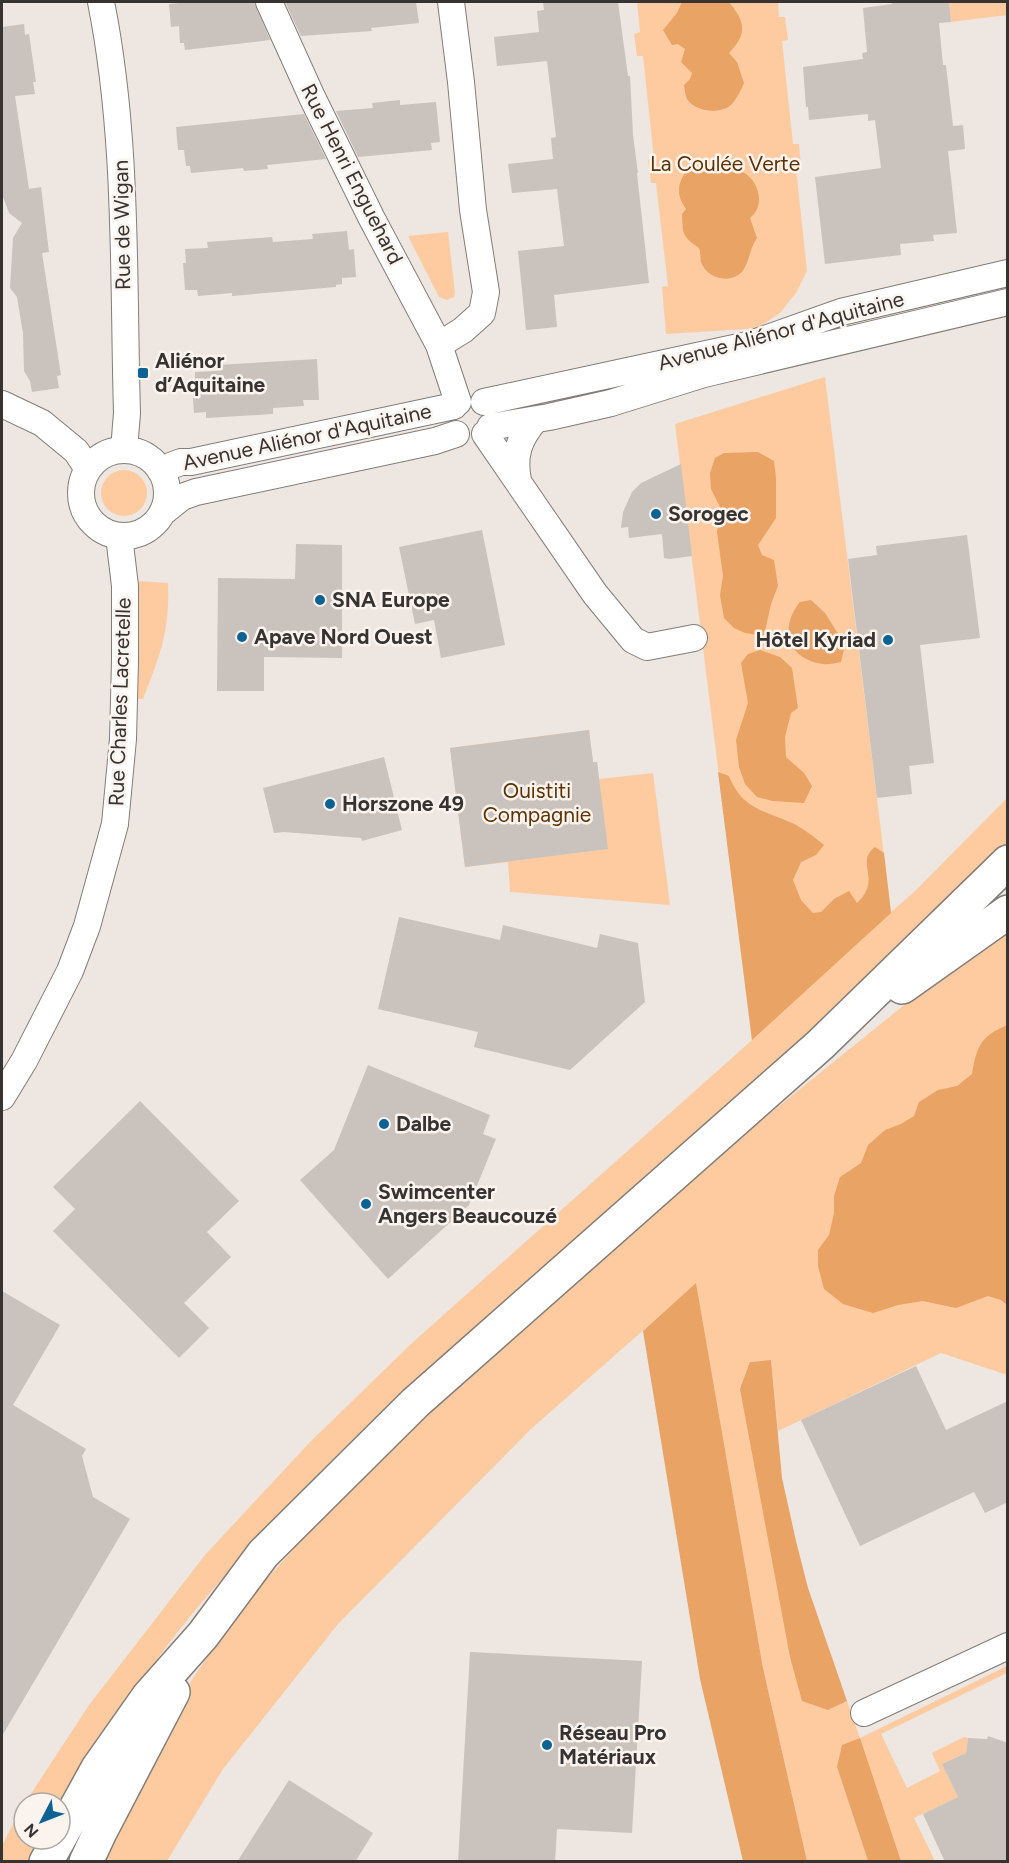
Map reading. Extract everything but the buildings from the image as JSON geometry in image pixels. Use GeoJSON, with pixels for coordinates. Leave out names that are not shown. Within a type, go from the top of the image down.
{"type":"FeatureCollection","features":[{"type":"Feature","properties":{"kind":"main road"},"geometry":{"type":"LineString","coordinates":[[72,1815],[98,1768],[148,1697],[203,1635],[263,1554],[415,1403],[820,1045],[1008,862]]}},
{"type":"Feature","properties":{"kind":"main road"},"geometry":{"type":"LineString","coordinates":[[820,1045],[1008,912]]}},
{"type":"Feature","properties":{"kind":"main road"},"geometry":{"type":"LineString","coordinates":[[87,1862],[100,1832],[203,1635]]}},
{"type":"Feature","properties":{"kind":"street","name":"Rue de Wigan"},"geometry":{"type":"LineString","coordinates":[[100,2],[110,48],[121,156],[127,413],[124,450]]}},
{"type":"Feature","properties":{"kind":"street","name":"Rue Henri Enguehard"},"geometry":{"type":"LineString","coordinates":[[269,2],[326,127],[439,345],[456,404]]}},
{"type":"Feature","properties":{"kind":"street"},"geometry":{"type":"LineString","coordinates":[[439,345],[463,330],[482,313],[486,292],[473,210],[451,2]]}},
{"type":"Feature","properties":{"kind":"street","name":"Avenue Aliénor d'Aquitaine"},"geometry":{"type":"LineString","coordinates":[[160,470],[181,462],[203,460],[456,404],[471,397],[484,402],[748,345],[841,312],[1008,273]]}},
{"type":"Feature","properties":{"kind":"street","name":"Avenue Aliénor d'Aquitaine"},"geometry":{"type":"LineString","coordinates":[[162,513],[182,497],[196,492],[435,441],[456,434],[471,440],[488,431],[611,404],[704,374],[1008,302]]}},
{"type":"Feature","properties":{"kind":"street"},"geometry":{"type":"LineString","coordinates":[[484,402],[491,414],[488,431],[518,480],[596,594],[633,640],[647,647],[694,638]]}},
{"type":"Feature","properties":{"kind":"street"},"geometry":{"type":"LineString","coordinates":[[2,404],[42,423],[76,452],[88,469]]}},
{"type":"Feature","properties":{"kind":"street","name":"Avenue Aliénor d'Aquitaine"},"geometry":{"type":"LineString","coordinates":[[456,404],[451,411],[450,420],[456,434]]}},
{"type":"Feature","properties":{"kind":"street"},"geometry":{"type":"LineString","coordinates":[[518,480],[515,460],[517,450],[520,440],[535,420]]}},
{"type":"Feature","properties":{"kind":"street"},"geometry":{"type":"LineString","coordinates":[[119,536],[100,529],[90,519],[82,502],[81,488],[88,469],[99,458],[124,450]]}},
{"type":"Feature","properties":{"kind":"street","name":"Avenue Aliénor d'Aquitaine"},"geometry":{"type":"LineString","coordinates":[[119,536],[144,532],[157,522],[167,500],[166,482],[155,463],[145,455],[124,450]]}},
{"type":"Feature","properties":{"kind":"street","name":"Rue Charles Lacretelle"},"geometry":{"type":"LineString","coordinates":[[2,1097],[28,1053],[70,971],[87,926],[115,824],[123,739],[125,660],[125,586],[119,536]]}},
{"type":"Feature","properties":{"kind":"street"},"geometry":{"type":"LineString","coordinates":[[864,1713],[1008,1646]]}},
{"type":"Feature","properties":{"kind":"green space","name":"La Coulée Verte"},"geometry":{"type":"Polygon","coordinates":[[[637,2],[778,2],[779,17],[785,17],[788,40],[782,41],[793,144],[799,144],[801,167],[796,168],[807,271],[796,293],[780,313],[759,327],[666,334],[662,287],[668,286],[656,183],[651,183],[648,160],[654,159],[643,56],[637,56],[634,34],[640,32],[637,2]]]}},
{"type":"Feature","properties":{"kind":"green space"},"geometry":{"type":"Polygon","coordinates":[[[949,2],[1007,2],[1007,15],[951,22],[949,2]]]}},
{"type":"Feature","properties":{"kind":"green space"},"geometry":{"type":"Polygon","coordinates":[[[448,232],[455,293],[454,297],[447,300],[439,297],[408,236],[448,232]]]}},
{"type":"Feature","properties":{"kind":"green space"},"geometry":{"type":"Polygon","coordinates":[[[825,377],[891,912],[915,891],[1007,798],[1007,850],[842,1001],[467,1336],[324,1470],[192,1614],[140,1683],[68,1791],[33,1791],[89,1705],[205,1555],[310,1442],[412,1343],[752,1040],[675,424],[825,377]]]}},
{"type":"Feature","properties":{"kind":"green space"},"geometry":{"type":"Polygon","coordinates":[[[124,470],[140,477],[147,493],[140,509],[124,516],[108,509],[101,493],[108,477],[124,470]]]}},
{"type":"Feature","properties":{"kind":"green space"},"geometry":{"type":"Polygon","coordinates":[[[139,581],[168,583],[163,642],[143,699],[136,699],[135,667],[139,581]]]}},
{"type":"Feature","properties":{"kind":"green space","name":"Ouistiti Compagnie"},"geometry":{"type":"Polygon","coordinates":[[[589,730],[593,762],[597,762],[599,779],[653,773],[670,905],[510,892],[508,862],[465,867],[450,748],[589,730]]]}},
{"type":"Feature","properties":{"kind":"green space"},"geometry":{"type":"Polygon","coordinates":[[[1007,922],[1007,1375],[941,1353],[778,1431],[771,1360],[750,1362],[828,1710],[847,1701],[860,1738],[1007,1666],[1007,1673],[881,1734],[907,1788],[940,1771],[932,1753],[964,1737],[968,1738],[966,1753],[942,1764],[958,1797],[914,1818],[935,1861],[901,1861],[860,1739],[837,1767],[868,1861],[807,1861],[763,1668],[696,1284],[531,1429],[338,1624],[223,1769],[167,1861],[100,1862],[167,1720],[195,1675],[245,1603],[307,1534],[417,1425],[564,1289],[717,1156],[1007,922]]]}},
{"type":"Feature","properties":{"kind":"green space"},"geometry":{"type":"Polygon","coordinates":[[[12,1826],[12,1851],[33,1851],[28,1861],[2,1862],[2,1845],[12,1826]]]}},
{"type":"Feature","properties":{"kind":"shaded area"},"geometry":{"type":"Polygon","coordinates":[[[682,2],[729,2],[741,22],[742,33],[729,53],[737,62],[744,83],[732,104],[721,110],[696,107],[685,94],[684,85],[692,73],[681,62],[685,49],[678,44],[672,45],[663,30],[677,13],[682,2]]]}},
{"type":"Feature","properties":{"kind":"shaded area"},"geometry":{"type":"Polygon","coordinates":[[[713,165],[738,169],[747,175],[756,186],[759,200],[755,213],[750,218],[757,238],[748,261],[740,274],[728,279],[715,276],[704,268],[699,248],[684,234],[682,214],[686,209],[679,194],[681,180],[687,170],[704,172],[713,165]]]}},
{"type":"Feature","properties":{"kind":"shaded area"},"geometry":{"type":"Polygon","coordinates":[[[758,452],[774,461],[776,478],[776,518],[758,545],[762,555],[774,560],[778,586],[771,604],[764,636],[745,633],[734,628],[724,618],[720,595],[723,576],[717,532],[721,509],[711,489],[710,473],[715,458],[724,453],[758,452]]]}},
{"type":"Feature","properties":{"kind":"shaded area"},"geometry":{"type":"Polygon","coordinates":[[[811,600],[825,613],[845,645],[841,662],[825,664],[811,661],[801,656],[790,641],[790,622],[793,612],[800,602],[811,600]]]}},
{"type":"Feature","properties":{"kind":"shaded area"},"geometry":{"type":"Polygon","coordinates":[[[760,650],[780,657],[792,668],[798,708],[791,713],[785,737],[786,757],[804,773],[812,786],[804,803],[773,801],[757,797],[745,784],[739,767],[736,740],[748,703],[741,663],[748,654],[760,650]]]}},
{"type":"Feature","properties":{"kind":"shaded area"},"geometry":{"type":"Polygon","coordinates":[[[718,772],[729,776],[740,795],[754,807],[796,825],[824,845],[816,855],[801,862],[793,880],[801,900],[813,913],[821,912],[834,899],[849,891],[857,903],[868,886],[867,859],[869,853],[875,847],[884,853],[891,913],[752,1040],[718,772]]]}},
{"type":"Feature","properties":{"kind":"shaded area"},"geometry":{"type":"Polygon","coordinates":[[[1007,1025],[1007,1305],[1001,1300],[988,1296],[956,1308],[923,1301],[898,1305],[873,1313],[843,1304],[824,1289],[818,1266],[818,1250],[829,1235],[834,1213],[834,1196],[840,1177],[861,1163],[868,1145],[885,1130],[914,1116],[919,1102],[938,1090],[957,1086],[972,1074],[978,1049],[985,1038],[1007,1025]]]}},
{"type":"Feature","properties":{"kind":"shaded area"},"geometry":{"type":"Polygon","coordinates":[[[696,1283],[763,1668],[807,1861],[743,1861],[700,1679],[643,1331],[696,1283]]]}},
{"type":"Feature","properties":{"kind":"shaded area"},"geometry":{"type":"Polygon","coordinates":[[[771,1360],[782,1478],[796,1541],[808,1588],[847,1701],[828,1710],[802,1701],[790,1657],[740,1389],[750,1362],[771,1360]]]}},
{"type":"Feature","properties":{"kind":"shaded area"},"geometry":{"type":"Polygon","coordinates":[[[860,1738],[901,1861],[868,1861],[837,1767],[842,1745],[860,1738]]]}},
{"type":"Feature","properties":{"kind":"place","name":"Aliénor d’Aquitaine"},"geometry":{"type":"Point","coordinates":[143,373]}},
{"type":"Feature","properties":{"kind":"place","name":"Sorogec"},"geometry":{"type":"Point","coordinates":[656,514]}},
{"type":"Feature","properties":{"kind":"place","name":"SNA Europe"},"geometry":{"type":"Point","coordinates":[320,600]}},
{"type":"Feature","properties":{"kind":"place","name":"Apave Nord Ouest"},"geometry":{"type":"Point","coordinates":[242,637]}},
{"type":"Feature","properties":{"kind":"place","name":"Hôtel Kyriad"},"geometry":{"type":"Point","coordinates":[888,640]}},
{"type":"Feature","properties":{"kind":"place","name":"Horszone 49"},"geometry":{"type":"Point","coordinates":[330,804]}},
{"type":"Feature","properties":{"kind":"place","name":"Dalbe"},"geometry":{"type":"Point","coordinates":[384,1124]}},
{"type":"Feature","properties":{"kind":"place","name":"Swimcenter Angers Beaucouzé"},"geometry":{"type":"Point","coordinates":[366,1204]}},
{"type":"Feature","properties":{"kind":"place","name":"Réseau Pro Matériaux"},"geometry":{"type":"Point","coordinates":[547,1745]}}]}
